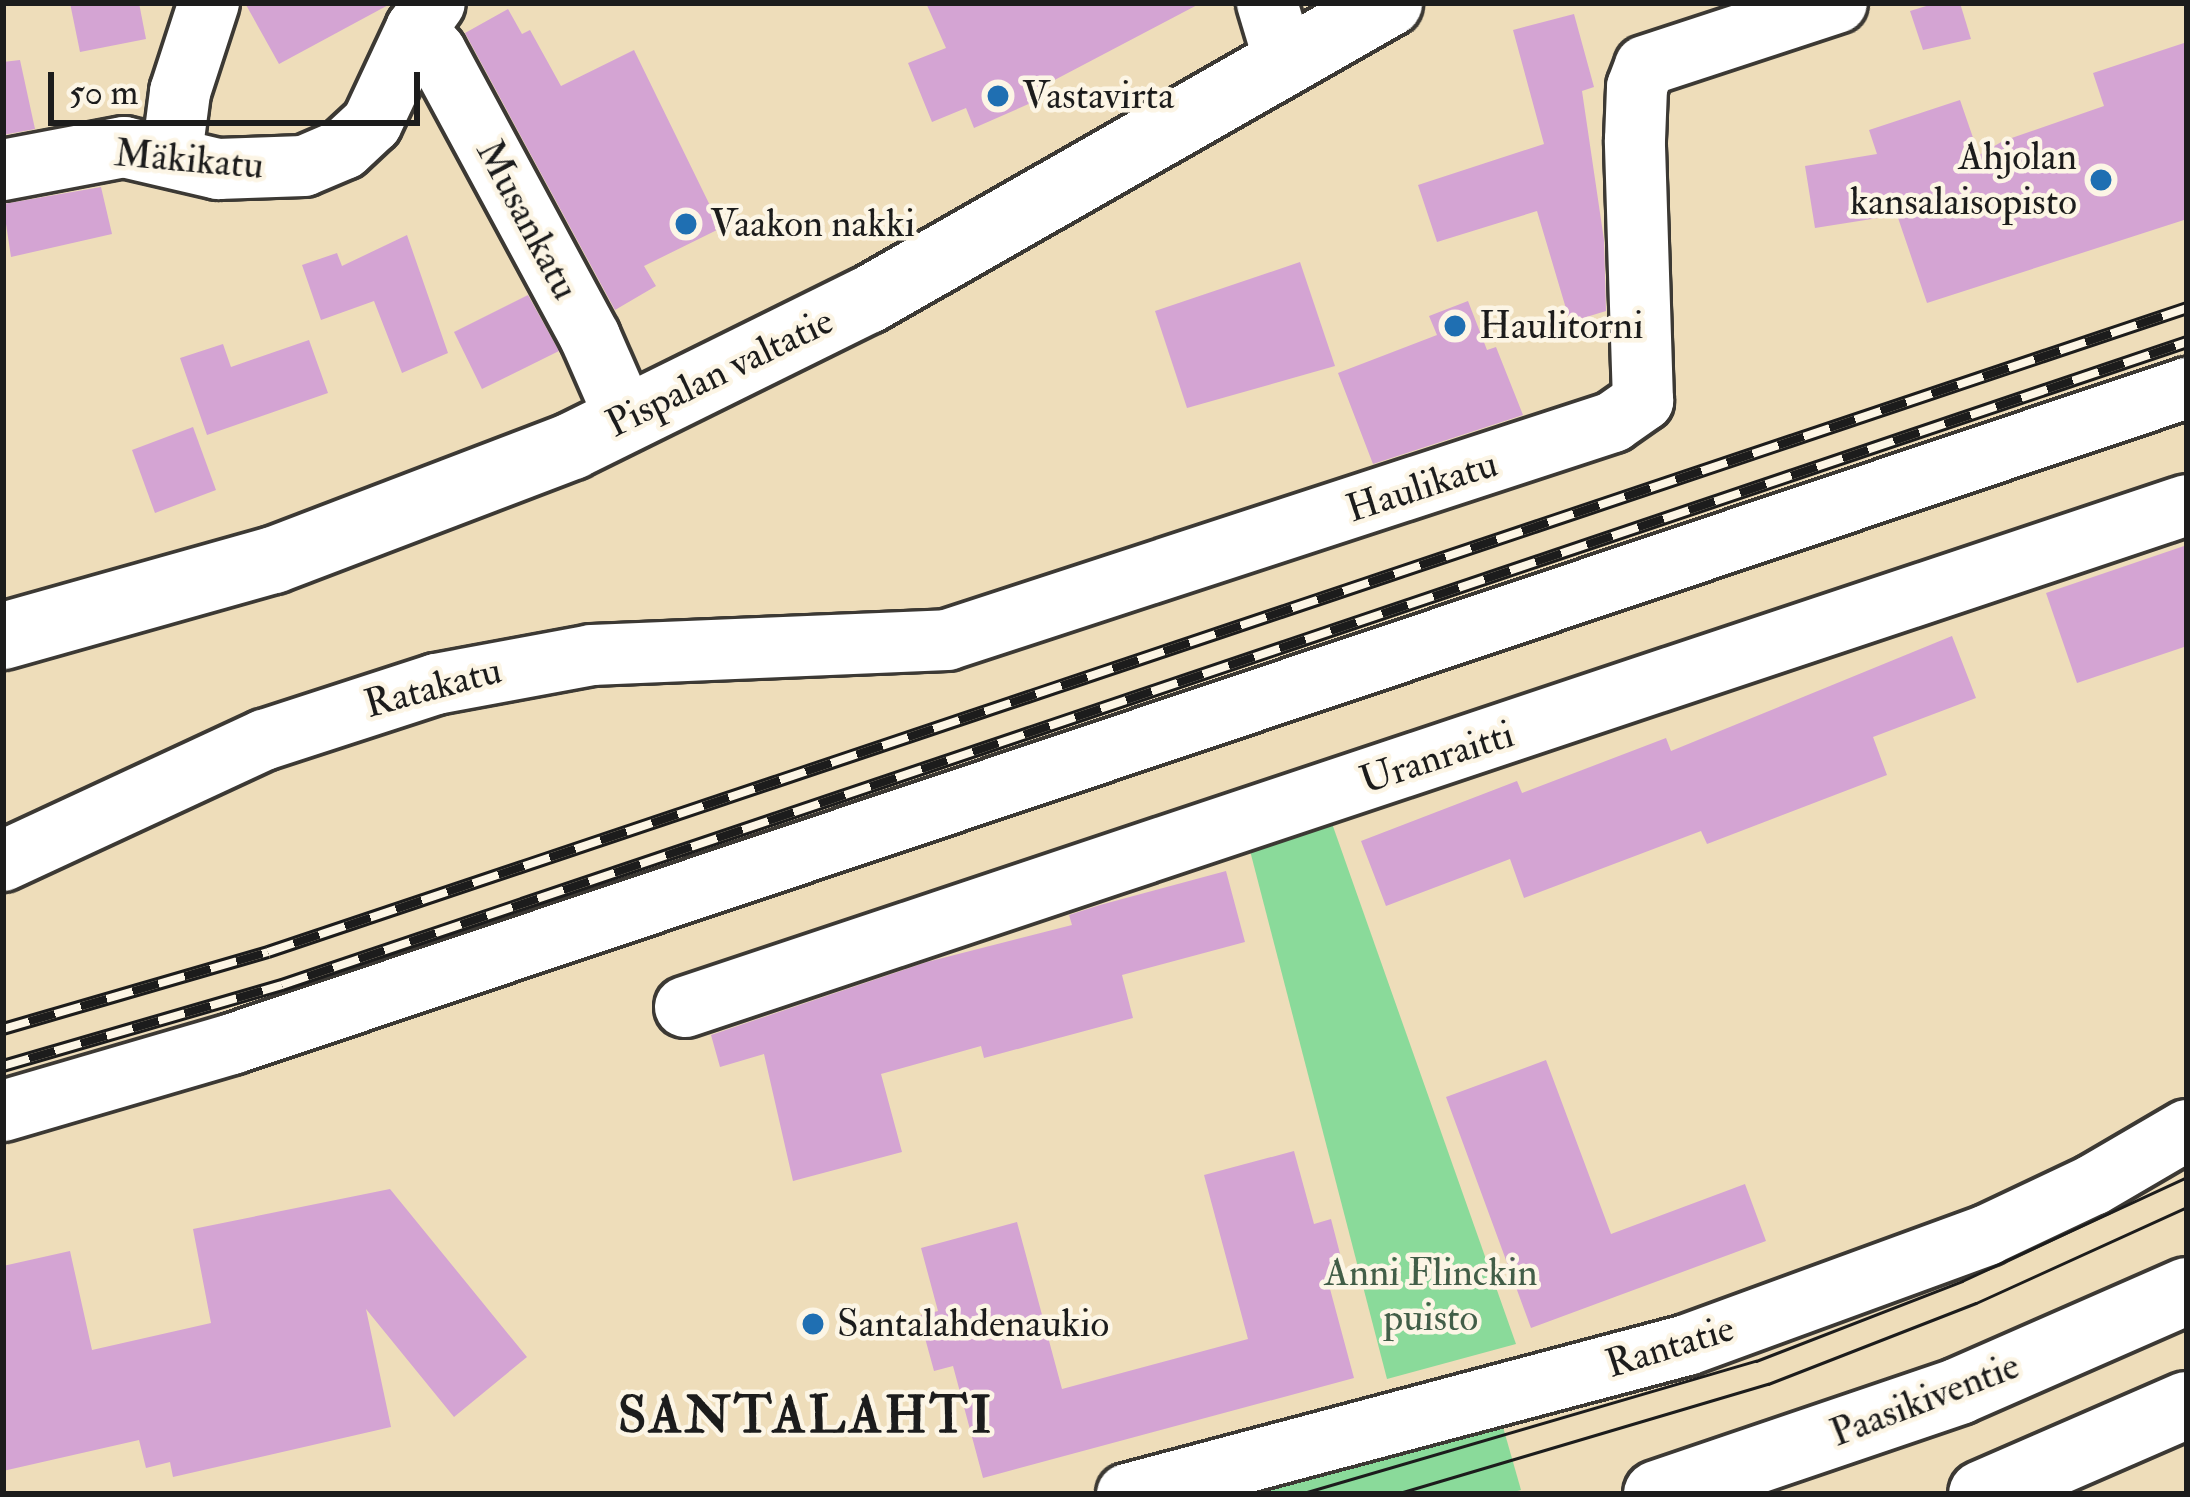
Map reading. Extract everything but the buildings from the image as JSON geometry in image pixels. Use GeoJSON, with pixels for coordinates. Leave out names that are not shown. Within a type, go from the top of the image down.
{"type":"FeatureCollection","features":[{"type":"Feature","properties":{"kind":"main road","name":"Pispalan valtatie"},"geometry":{"type":"LineString","coordinates":[[3,636],[274,560],[572,446],[868,301],[1276,33],[1389,3]]}},
{"type":"Feature","properties":{"kind":"main road","name":"Paasikiventie"},"geometry":{"type":"LineString","coordinates":[[1657,1494],[1959,1391],[2187,1291]]}},
{"type":"Feature","properties":{"kind":"main road"},"geometry":{"type":"LineString","coordinates":[[1982,1494],[2187,1405]]}},
{"type":"Feature","properties":{"kind":"street"},"geometry":{"type":"LineString","coordinates":[[172,154],[180,92],[209,3]]}},
{"type":"Feature","properties":{"kind":"street","name":"Haulikatu"},"geometry":{"type":"LineString","coordinates":[[894,644],[947,640],[1583,435],[1643,401],[1637,87],[1646,66],[1837,3]]}},
{"type":"Feature","properties":{"kind":"street","name":"Mäkikatu"},"geometry":{"type":"LineString","coordinates":[[3,170],[124,146],[172,154],[218,169],[304,166],[344,149],[372,122],[426,16]]}},
{"type":"Feature","properties":{"kind":"street","name":"Musankatu"},"geometry":{"type":"LineString","coordinates":[[426,16],[436,52],[590,337],[626,419]]}},
{"type":"Feature","properties":{"kind":"street"},"geometry":{"type":"LineString","coordinates":[[3,1111],[232,1044],[2187,388]]}},
{"type":"Feature","properties":{"kind":"street","name":"Uranraitti"},"geometry":{"type":"LineString","coordinates":[[685,1007],[2187,505]]}},
{"type":"Feature","properties":{"kind":"street","name":"Ratakatu"},"geometry":{"type":"LineString","coordinates":[[3,861],[264,740],[514,665],[666,650],[894,644]]}},
{"type":"Feature","properties":{"kind":"street","name":"Rantatie"},"geometry":{"type":"LineString","coordinates":[[1127,1494],[1256,1432],[1687,1346],[1987,1235],[2092,1185],[2187,1130]]}},
{"type":"Feature","properties":{"kind":"green space","name":"Anni Flinckin puisto"},"geometry":{"type":"Polygon","coordinates":[[[1329,815],[1516,1344],[1387,1379],[1248,843],[1329,815]]]}},
{"type":"Feature","properties":{"kind":"green space"},"geometry":{"type":"Polygon","coordinates":[[[1501,1420],[1521,1490],[1506,1494],[1221,1494],[1501,1420]]]}},
{"type":"Feature","properties":{"kind":"tram line"},"geometry":{"type":"LineString","coordinates":[[1300,1494],[1756,1361],[1962,1281],[2187,1177]]}},
{"type":"Feature","properties":{"kind":"tram line"},"geometry":{"type":"LineString","coordinates":[[1396,1494],[1768,1384],[1976,1303],[2187,1207]]}},
{"type":"Feature","properties":{"kind":"railway"},"geometry":{"type":"LineString","coordinates":[[3,1029],[268,952],[2187,308]]}},
{"type":"Feature","properties":{"kind":"railway"},"geometry":{"type":"LineString","coordinates":[[3,1066],[282,985],[2187,342]]}},
{"type":"Feature","properties":{"kind":"place","name":"Vastavirta"},"geometry":{"type":"Point","coordinates":[998,96]}},
{"type":"Feature","properties":{"kind":"place","name":"Ahjolan kansalaisopisto"},"geometry":{"type":"Point","coordinates":[2101,180]}},
{"type":"Feature","properties":{"kind":"place","name":"Vaakon nakki"},"geometry":{"type":"Point","coordinates":[686,224]}},
{"type":"Feature","properties":{"kind":"place","name":"Haulitorni"},"geometry":{"type":"Point","coordinates":[1455,326]}},
{"type":"Feature","properties":{"kind":"place","name":"Santalahdenaukio"},"geometry":{"type":"Point","coordinates":[813,1324]}},
{"type":"Feature","properties":{"kind":"district","name":"SANTALAHTI"},"geometry":{"type":"Point","coordinates":[806,1416]}}]}
